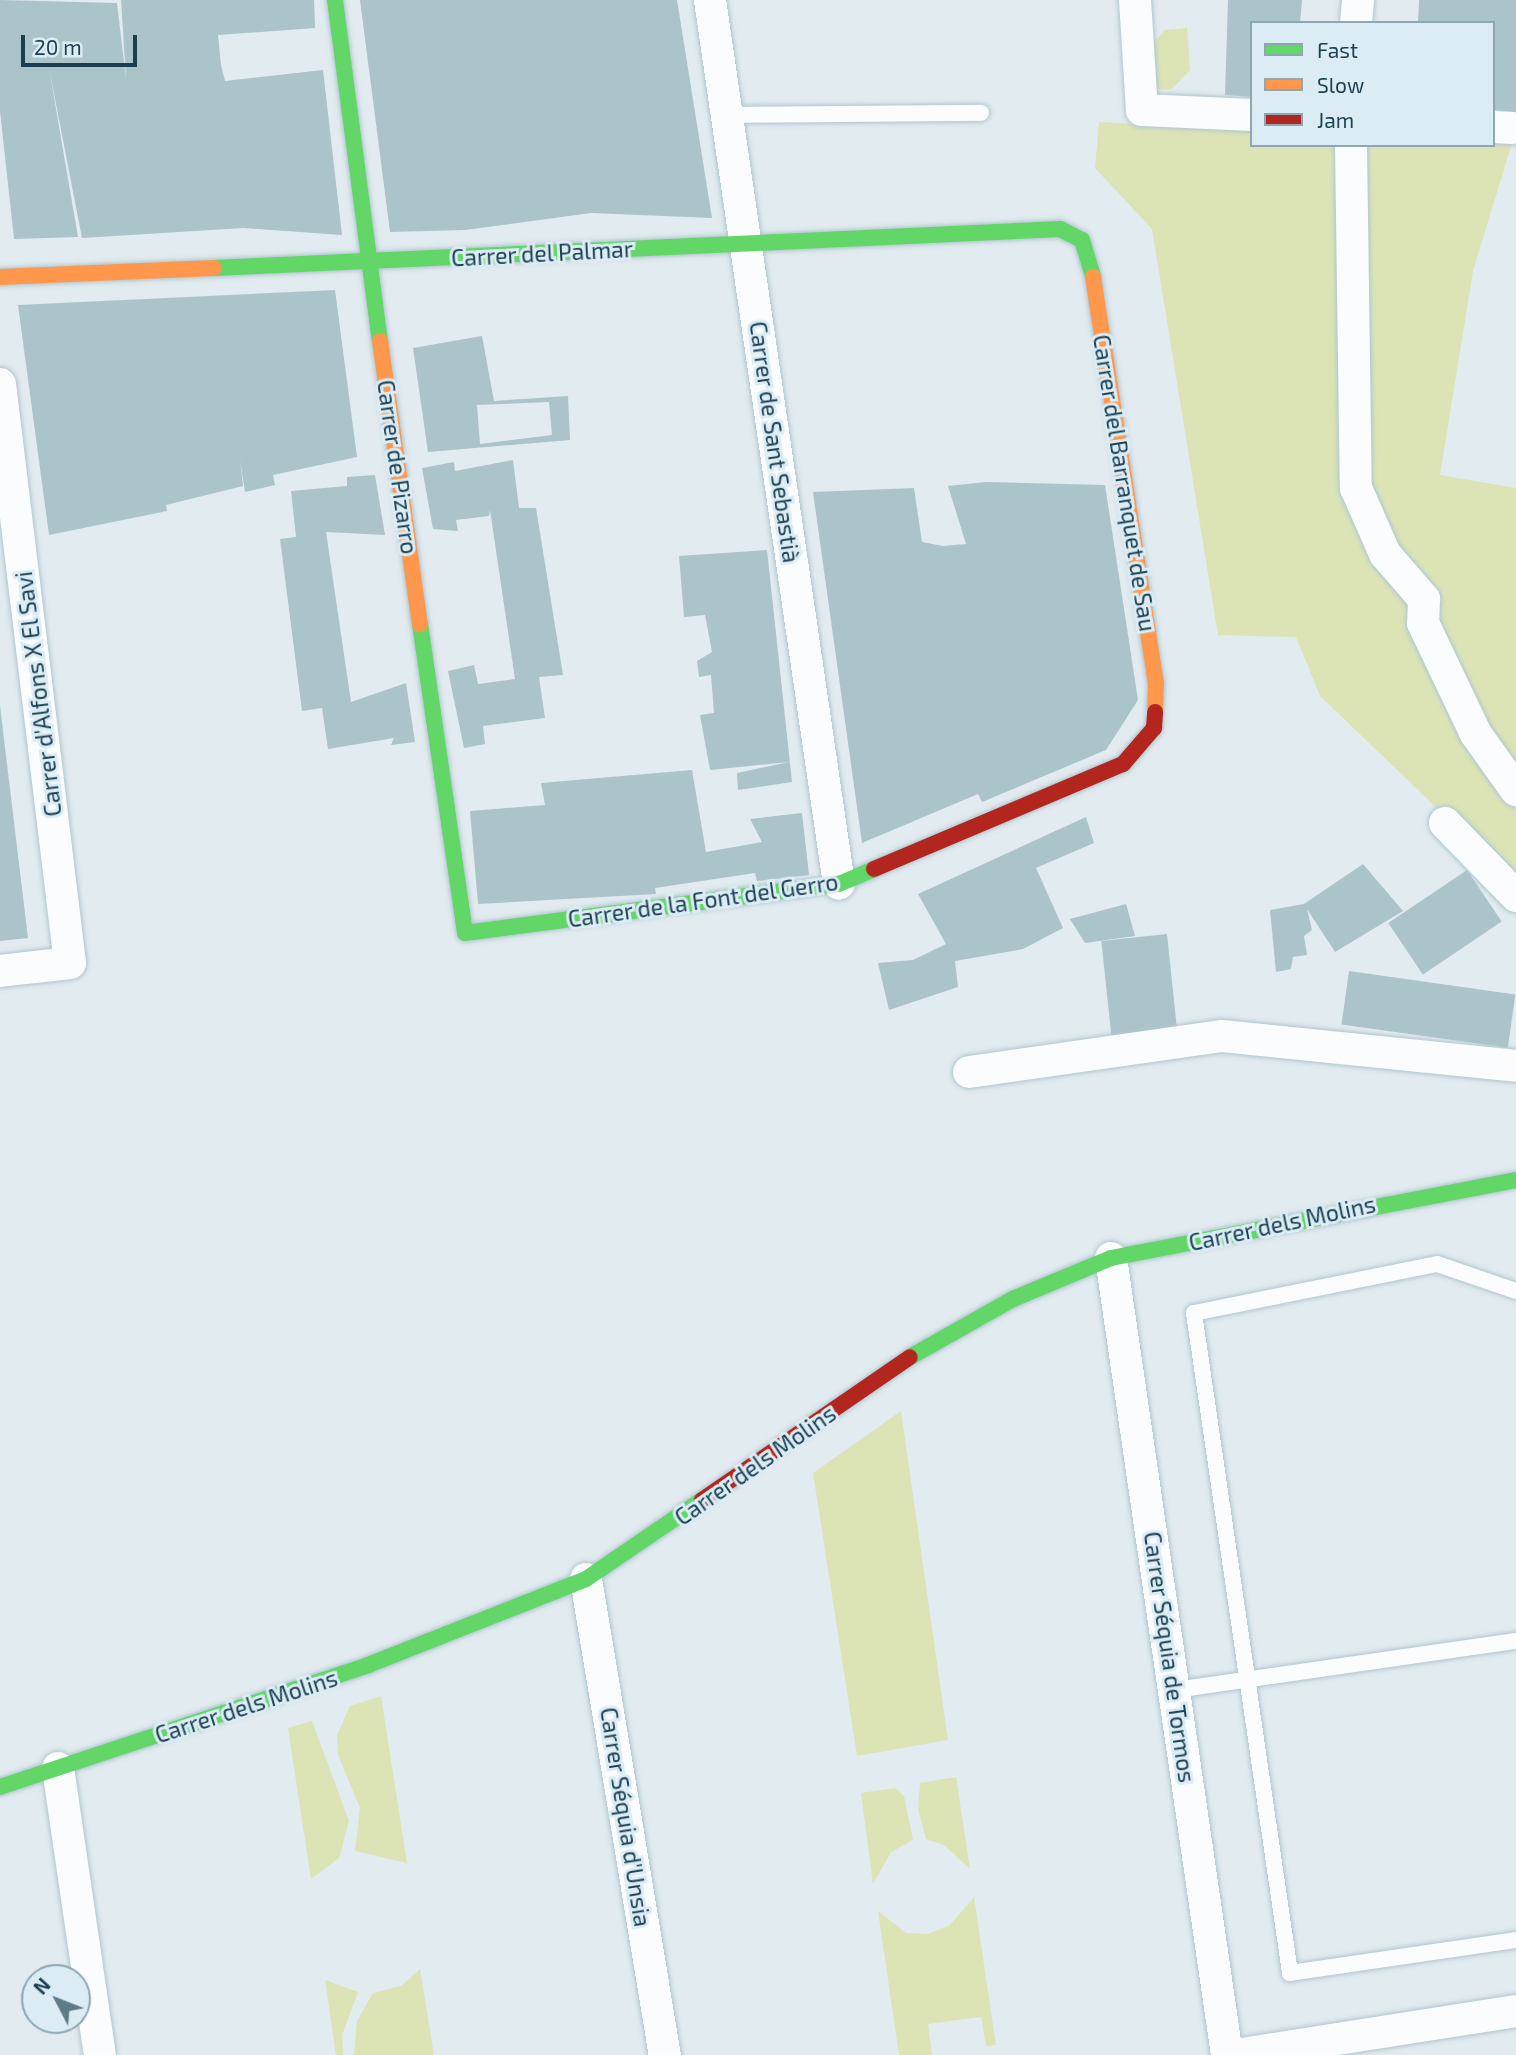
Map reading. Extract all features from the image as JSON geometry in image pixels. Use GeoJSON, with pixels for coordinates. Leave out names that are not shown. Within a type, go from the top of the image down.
{"type":"FeatureCollection","features":[{"type":"Feature","properties":{"kind":"street","name":"Carrer de Pizarro"},"geometry":{"type":"LineString","coordinates":[[335,0],[368,261],[465,933]]}},
{"type":"Feature","properties":{"kind":"street","name":"Carrer de Sant Sebastià"},"geometry":{"type":"LineString","coordinates":[[710,0],[839,884]]}},
{"type":"Feature","properties":{"kind":"street"},"geometry":{"type":"LineString","coordinates":[[1135,0],[1142,110],[1250,115]]}},
{"type":"Feature","properties":{"kind":"street"},"geometry":{"type":"LineString","coordinates":[[1356,21],[1358,0]]}},
{"type":"Feature","properties":{"kind":"street"},"geometry":{"type":"LineString","coordinates":[[1351,147],[1356,488],[1385,555],[1424,599],[1423,623],[1476,734],[1516,790]]}},
{"type":"Feature","properties":{"kind":"street","name":"Carrer del Palmar"},"geometry":{"type":"LineString","coordinates":[[0,277],[1060,229],[1082,240]]}},
{"type":"Feature","properties":{"kind":"street","name":"Carrer del Barranquet de Sau"},"geometry":{"type":"LineString","coordinates":[[1082,240],[1090,258],[1156,683],[1154,727]]}},
{"type":"Feature","properties":{"kind":"street","name":"Carrer d'Alfons X El Savi"},"geometry":{"type":"LineString","coordinates":[[0,384],[70,963],[0,971]]}},
{"type":"Feature","properties":{"kind":"street","name":"Carrer de la Font del Gerro"},"geometry":{"type":"LineString","coordinates":[[465,933],[839,884],[1123,764],[1154,727]]}},
{"type":"Feature","properties":{"kind":"street"},"geometry":{"type":"LineString","coordinates":[[1445,823],[1516,896]]}},
{"type":"Feature","properties":{"kind":"street"},"geometry":{"type":"LineString","coordinates":[[969,1073],[1222,1036],[1516,1066]]}},
{"type":"Feature","properties":{"kind":"street","name":"Carrer dels Molins"},"geometry":{"type":"LineString","coordinates":[[0,1787],[368,1665],[586,1579],[919,1351],[1013,1299],[1111,1258],[1516,1181]]}},
{"type":"Feature","properties":{"kind":"street","name":"Carrer Séquia de Tormos"},"geometry":{"type":"LineString","coordinates":[[1111,1258],[1227,2055]]}},
{"type":"Feature","properties":{"kind":"street","name":"Carrer Séquia d'Unsia"},"geometry":{"type":"LineString","coordinates":[[586,1579],[665,2055]]}},
{"type":"Feature","properties":{"kind":"street"},"geometry":{"type":"LineString","coordinates":[[58,1768],[100,2055]]}},
{"type":"Feature","properties":{"kind":"street"},"geometry":{"type":"LineString","coordinates":[[1235,2055],[1516,2011]]}},
{"type":"Feature","properties":{"kind":"lane"},"geometry":{"type":"LineString","coordinates":[[727,115],[981,113]]}},
{"type":"Feature","properties":{"kind":"lane"},"geometry":{"type":"LineString","coordinates":[[1516,1291],[1437,1264],[1194,1313],[1290,1973],[1516,1940]]}},
{"type":"Feature","properties":{"kind":"lane"},"geometry":{"type":"LineString","coordinates":[[1175,1690],[1516,1641]]}},
{"type":"Feature","properties":{"kind":"green space"},"geometry":{"type":"Polygon","coordinates":[[[1187,28],[1190,70],[1172,89],[1149,90],[1147,50],[1165,30],[1187,28]]]}},
{"type":"Feature","properties":{"kind":"green space"},"geometry":{"type":"Polygon","coordinates":[[[1099,122],[1250,130],[1250,147],[1495,147],[1495,143],[1512,143],[1473,271],[1440,475],[1516,488],[1516,884],[1320,696],[1296,637],[1218,635],[1152,229],[1095,168],[1099,122]]]}},
{"type":"Feature","properties":{"kind":"green space"},"geometry":{"type":"Polygon","coordinates":[[[901,1411],[948,1740],[857,1756],[813,1473],[901,1411]]]}},
{"type":"Feature","properties":{"kind":"green space"},"geometry":{"type":"Polygon","coordinates":[[[381,1696],[407,1863],[355,1851],[360,1808],[338,1755],[337,1735],[350,1706],[381,1696]]]}},
{"type":"Feature","properties":{"kind":"green space"},"geometry":{"type":"Polygon","coordinates":[[[312,1721],[349,1821],[339,1858],[311,1879],[288,1728],[312,1721]]]}},
{"type":"Feature","properties":{"kind":"green space"},"geometry":{"type":"Polygon","coordinates":[[[956,1777],[970,1869],[944,1845],[926,1839],[918,1809],[920,1783],[956,1777]]]}},
{"type":"Feature","properties":{"kind":"green space"},"geometry":{"type":"Polygon","coordinates":[[[895,1788],[904,1796],[913,1840],[891,1852],[873,1884],[861,1793],[895,1788]]]}},
{"type":"Feature","properties":{"kind":"green space"},"geometry":{"type":"Polygon","coordinates":[[[974,1897],[996,2045],[986,2046],[981,2017],[928,2024],[932,2055],[899,2055],[878,1911],[906,1933],[928,1934],[950,1925],[974,1897]]]}},
{"type":"Feature","properties":{"kind":"green space"},"geometry":{"type":"Polygon","coordinates":[[[420,1969],[434,2055],[354,2055],[357,2021],[373,1993],[401,1986],[420,1969]]]}},
{"type":"Feature","properties":{"kind":"green space"},"geometry":{"type":"Polygon","coordinates":[[[325,1980],[358,1992],[342,2035],[343,2055],[336,2055],[325,1980]]]}},
{"type":"Feature","properties":{"kind":"building"},"geometry":{"type":"Polygon","coordinates":[[[0,0],[117,3],[126,79],[121,0],[314,0],[315,28],[218,35],[221,65],[225,81],[323,70],[342,235],[243,228],[82,238],[49,68],[78,237],[14,239],[0,111],[0,0]]]}},
{"type":"Feature","properties":{"kind":"building"},"geometry":{"type":"Polygon","coordinates":[[[360,0],[677,0],[712,218],[591,213],[465,230],[390,232],[360,0]]]}},
{"type":"Feature","properties":{"kind":"building"},"geometry":{"type":"Polygon","coordinates":[[[1228,0],[1302,0],[1300,21],[1250,21],[1250,97],[1225,95],[1228,0]]]}},
{"type":"Feature","properties":{"kind":"building"},"geometry":{"type":"Polygon","coordinates":[[[1419,0],[1516,0],[1516,112],[1495,110],[1495,21],[1418,21],[1419,0]]]}},
{"type":"Feature","properties":{"kind":"building"},"geometry":{"type":"Polygon","coordinates":[[[335,290],[357,457],[273,475],[275,485],[245,492],[240,460],[243,486],[166,505],[167,511],[49,535],[18,305],[335,290]]]}},
{"type":"Feature","properties":{"kind":"building"},"geometry":{"type":"Polygon","coordinates":[[[482,336],[494,401],[568,396],[570,440],[428,452],[413,348],[482,336]],[[549,402],[477,405],[480,444],[552,435],[549,402]]]}},
{"type":"Feature","properties":{"kind":"building"},"geometry":{"type":"Polygon","coordinates":[[[513,460],[519,508],[536,508],[563,675],[539,677],[545,718],[483,726],[485,744],[464,748],[448,671],[474,665],[478,684],[515,679],[490,510],[489,516],[456,520],[458,531],[433,529],[422,468],[454,462],[455,471],[513,460]]]}},
{"type":"Feature","properties":{"kind":"building"},"geometry":{"type":"Polygon","coordinates":[[[375,475],[385,535],[326,532],[351,702],[406,683],[415,742],[391,745],[394,738],[328,749],[322,708],[302,711],[280,539],[296,537],[291,491],[347,486],[347,477],[375,475]]]}},
{"type":"Feature","properties":{"kind":"building"},"geometry":{"type":"Polygon","coordinates":[[[986,482],[1105,485],[1138,700],[1106,750],[982,802],[978,794],[862,843],[813,492],[914,488],[922,542],[943,546],[966,544],[948,486],[986,482]]]}},
{"type":"Feature","properties":{"kind":"building"},"geometry":{"type":"Polygon","coordinates":[[[767,550],[792,782],[738,790],[737,773],[789,762],[710,770],[700,715],[714,713],[711,675],[699,677],[697,661],[712,652],[705,615],[684,617],[679,556],[767,550]]]}},
{"type":"Feature","properties":{"kind":"building"},"geometry":{"type":"Polygon","coordinates":[[[0,706],[28,938],[0,941],[0,706]]]}},
{"type":"Feature","properties":{"kind":"building"},"geometry":{"type":"Polygon","coordinates":[[[692,770],[706,852],[762,842],[750,819],[802,813],[809,875],[757,881],[755,873],[655,888],[656,894],[478,904],[470,811],[545,805],[541,783],[692,770]]]}},
{"type":"Feature","properties":{"kind":"building"},"geometry":{"type":"Polygon","coordinates":[[[1086,817],[1094,843],[1036,868],[1063,928],[1023,949],[955,961],[958,987],[889,1010],[878,963],[913,960],[946,944],[918,894],[1086,817]]]}},
{"type":"Feature","properties":{"kind":"building"},"geometry":{"type":"Polygon","coordinates":[[[1363,864],[1403,911],[1335,952],[1307,909],[1312,930],[1304,936],[1307,955],[1293,957],[1291,969],[1276,972],[1270,910],[1304,904],[1363,864]]]}},
{"type":"Feature","properties":{"kind":"building"},"geometry":{"type":"Polygon","coordinates":[[[1467,870],[1502,921],[1423,975],[1388,923],[1467,870]]]}},
{"type":"Feature","properties":{"kind":"building"},"geometry":{"type":"Polygon","coordinates":[[[1126,904],[1135,936],[1085,943],[1070,919],[1126,904]]]}},
{"type":"Feature","properties":{"kind":"building"},"geometry":{"type":"Polygon","coordinates":[[[1167,934],[1177,1033],[1112,1040],[1101,941],[1167,934]]]}},
{"type":"Feature","properties":{"kind":"building"},"geometry":{"type":"Polygon","coordinates":[[[1349,971],[1515,994],[1508,1048],[1341,1024],[1349,971]]]}},
{"type":"Feature","properties":{"kind":"traffic: fast"},"geometry":{"type":"LineString","coordinates":[[335,0],[380,341]]}},
{"type":"Feature","properties":{"kind":"traffic: fast"},"geometry":{"type":"LineString","coordinates":[[214,268],[1060,229],[1082,240],[1093,277]]}},
{"type":"Feature","properties":{"kind":"traffic: fast"},"geometry":{"type":"LineString","coordinates":[[420,624],[465,933],[839,884],[874,869]]}},
{"type":"Feature","properties":{"kind":"traffic: fast"},"geometry":{"type":"LineString","coordinates":[[910,1357],[1013,1299],[1111,1258],[1516,1180]]}},
{"type":"Feature","properties":{"kind":"traffic: fast"},"geometry":{"type":"LineString","coordinates":[[0,1787],[368,1665],[586,1579],[702,1500]]}},
{"type":"Feature","properties":{"kind":"traffic: slow"},"geometry":{"type":"LineString","coordinates":[[0,277],[214,268]]}},
{"type":"Feature","properties":{"kind":"traffic: slow"},"geometry":{"type":"LineString","coordinates":[[1093,277],[1156,683],[1155,712]]}},
{"type":"Feature","properties":{"kind":"traffic: slow"},"geometry":{"type":"LineString","coordinates":[[380,341],[420,624]]}},
{"type":"Feature","properties":{"kind":"traffic: jam"},"geometry":{"type":"LineString","coordinates":[[874,869],[1123,764],[1154,728],[1155,712]]}},
{"type":"Feature","properties":{"kind":"traffic: jam"},"geometry":{"type":"LineString","coordinates":[[702,1500],[910,1357]]}}]}
